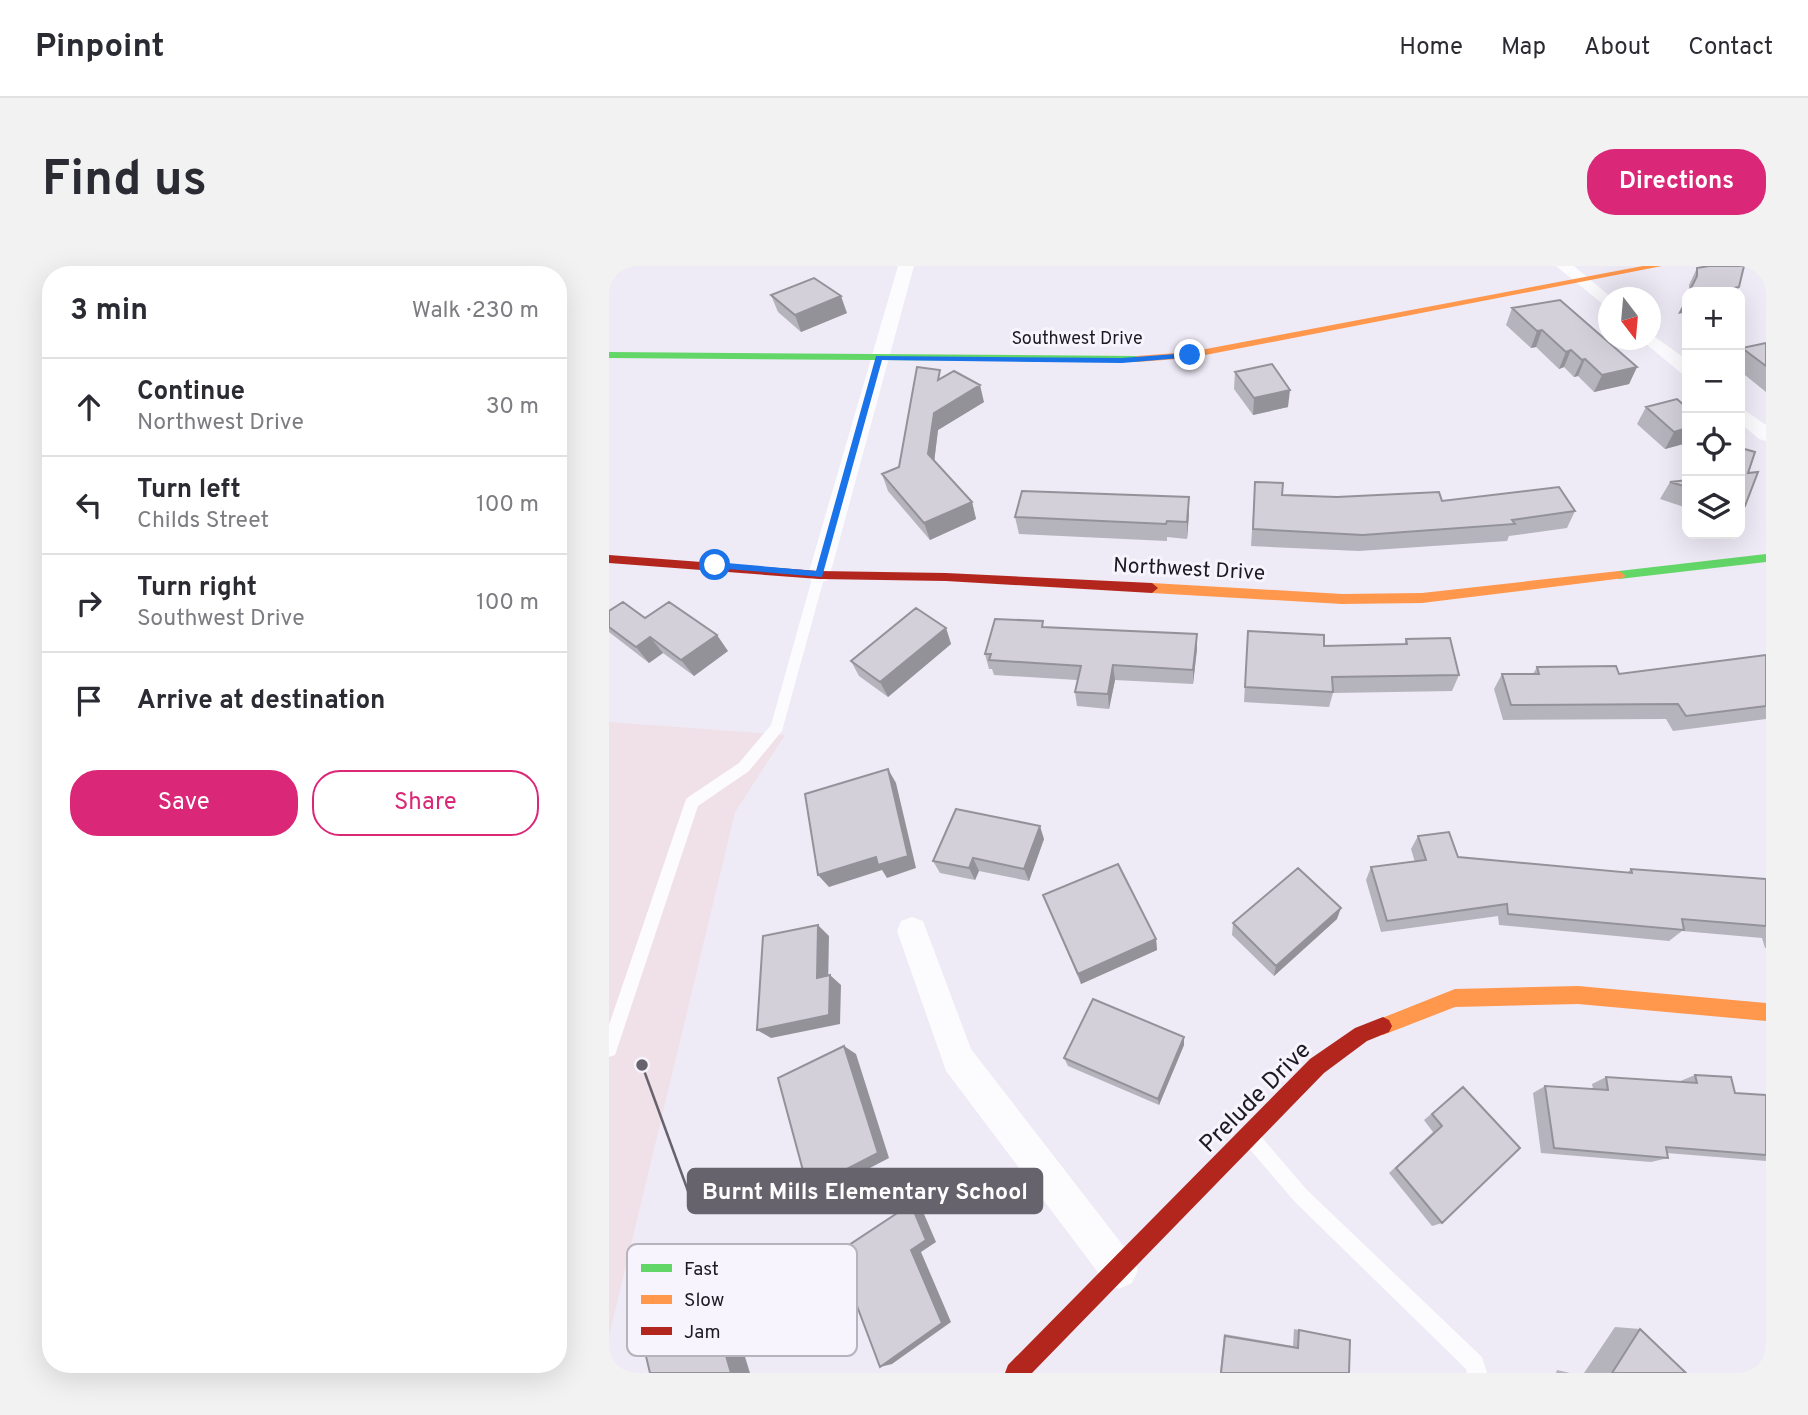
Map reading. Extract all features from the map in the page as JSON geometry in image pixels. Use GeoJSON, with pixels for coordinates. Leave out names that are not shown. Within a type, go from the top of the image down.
{"type":"FeatureCollection","features":[{"type":"Feature","properties":{"kind":"street"},"geometry":{"type":"LineString","coordinates":[[819,575],[906,266]]}},
{"type":"Feature","properties":{"kind":"street"},"geometry":{"type":"LineString","coordinates":[[1563,266],[1598,295]]}},
{"type":"Feature","properties":{"kind":"street","name":"Southwest Drive"},"geometry":{"type":"LineString","coordinates":[[609,355],[1122,360],[1190,355],[1657,266]]}},
{"type":"Feature","properties":{"kind":"street"},"geometry":{"type":"LineString","coordinates":[[1661,348],[1682,365]]}},
{"type":"Feature","properties":{"kind":"street"},"geometry":{"type":"LineString","coordinates":[[1745,417],[1766,435]]}},
{"type":"Feature","properties":{"kind":"street","name":"Northwest Drive"},"geometry":{"type":"LineString","coordinates":[[609,559],[819,575],[946,578],[1342,599],[1422,598],[1766,558]]}},
{"type":"Feature","properties":{"kind":"street"},"geometry":{"type":"LineString","coordinates":[[912,931],[958,1059],[1119,1270]]}},
{"type":"Feature","properties":{"kind":"street","name":"Prelude Drive"},"geometry":{"type":"LineString","coordinates":[[1016,1373],[1317,1066],[1361,1034],[1455,998],[1578,995],[1766,1012]]}},
{"type":"Feature","properties":{"kind":"lane"},"geometry":{"type":"LineString","coordinates":[[609,1049],[692,802],[744,767],[776,727],[819,575]]}},
{"type":"Feature","properties":{"kind":"lane"},"geometry":{"type":"LineString","coordinates":[[1249,1135],[1301,1196],[1475,1364],[1477,1373]]}},
{"type":"Feature","properties":{"kind":"shaded area"},"geometry":{"type":"Polygon","coordinates":[[[609,722],[785,735],[735,812],[631,1244],[627,1244],[627,1261],[609,1336],[609,722]]]}},
{"type":"Feature","properties":{"kind":"building"},"geometry":{"type":"Polygon","coordinates":[[[1744,266],[1739,287],[1692,287],[1697,276],[1697,268],[1744,266]]]}},
{"type":"Feature","properties":{"kind":"building"},"geometry":{"type":"Polygon","coordinates":[[[814,278],[841,296],[795,315],[771,295],[814,278]]]}},
{"type":"Feature","properties":{"kind":"building"},"geometry":{"type":"Polygon","coordinates":[[[1560,300],[1598,333],[1598,350],[1617,350],[1637,367],[1602,375],[1585,359],[1582,360],[1571,350],[1566,352],[1542,330],[1537,331],[1512,308],[1560,300]]]}},
{"type":"Feature","properties":{"kind":"building"},"geometry":{"type":"Polygon","coordinates":[[[1766,343],[1766,366],[1745,350],[1745,347],[1766,343]]]}},
{"type":"Feature","properties":{"kind":"building"},"geometry":{"type":"Polygon","coordinates":[[[1272,364],[1290,390],[1254,398],[1235,372],[1272,364]]]}},
{"type":"Feature","properties":{"kind":"building"},"geometry":{"type":"Polygon","coordinates":[[[917,367],[940,370],[938,380],[954,371],[980,385],[934,413],[928,454],[972,502],[924,523],[882,474],[899,467],[917,367]]]}},
{"type":"Feature","properties":{"kind":"building"},"geometry":{"type":"Polygon","coordinates":[[[1677,399],[1682,404],[1682,430],[1674,432],[1646,407],[1677,399]]]}},
{"type":"Feature","properties":{"kind":"building"},"geometry":{"type":"Polygon","coordinates":[[[1745,449],[1755,452],[1748,473],[1758,472],[1745,506],[1745,449]]]}},
{"type":"Feature","properties":{"kind":"building"},"geometry":{"type":"Polygon","coordinates":[[[1255,482],[1283,483],[1282,495],[1337,497],[1439,492],[1442,501],[1559,487],[1575,511],[1512,520],[1515,524],[1363,535],[1253,529],[1255,482]]]}},
{"type":"Feature","properties":{"kind":"building"},"geometry":{"type":"Polygon","coordinates":[[[1022,491],[1189,497],[1187,522],[1167,521],[1166,524],[1015,517],[1022,491]]]}},
{"type":"Feature","properties":{"kind":"building"},"geometry":{"type":"Polygon","coordinates":[[[623,602],[645,618],[669,602],[717,635],[681,660],[650,637],[636,647],[609,627],[609,611],[623,602]]]}},
{"type":"Feature","properties":{"kind":"building"},"geometry":{"type":"Polygon","coordinates":[[[916,608],[946,628],[880,682],[851,661],[916,608]]]}},
{"type":"Feature","properties":{"kind":"building"},"geometry":{"type":"Polygon","coordinates":[[[995,619],[1043,621],[1042,627],[1197,634],[1193,670],[1113,665],[1108,694],[1075,692],[1081,666],[989,660],[991,654],[985,654],[995,619]]]}},
{"type":"Feature","properties":{"kind":"building"},"geometry":{"type":"Polygon","coordinates":[[[1248,631],[1324,635],[1324,646],[1407,644],[1406,639],[1450,638],[1459,675],[1332,677],[1333,692],[1245,687],[1248,631]]]}},
{"type":"Feature","properties":{"kind":"building"},"geometry":{"type":"Polygon","coordinates":[[[1766,655],[1766,706],[1686,716],[1678,704],[1511,705],[1502,674],[1539,674],[1537,667],[1616,666],[1619,674],[1766,655]]]}},
{"type":"Feature","properties":{"kind":"building"},"geometry":{"type":"Polygon","coordinates":[[[888,769],[908,856],[878,865],[876,857],[818,875],[805,794],[888,769]]]}},
{"type":"Feature","properties":{"kind":"building"},"geometry":{"type":"Polygon","coordinates":[[[956,809],[1040,826],[1024,869],[973,858],[969,868],[933,861],[956,809]]]}},
{"type":"Feature","properties":{"kind":"building"},"geometry":{"type":"Polygon","coordinates":[[[1449,832],[1458,857],[1632,873],[1631,869],[1766,879],[1766,926],[1682,919],[1684,930],[1508,914],[1507,904],[1387,921],[1371,867],[1426,860],[1418,836],[1449,832]]]}},
{"type":"Feature","properties":{"kind":"building"},"geometry":{"type":"Polygon","coordinates":[[[1118,864],[1156,939],[1078,974],[1043,895],[1118,864]]]}},
{"type":"Feature","properties":{"kind":"building"},"geometry":{"type":"Polygon","coordinates":[[[1298,868],[1341,908],[1276,966],[1233,923],[1298,868]]]}},
{"type":"Feature","properties":{"kind":"building"},"geometry":{"type":"Polygon","coordinates":[[[818,925],[817,978],[830,975],[829,1015],[757,1030],[763,936],[818,925]]]}},
{"type":"Feature","properties":{"kind":"building"},"geometry":{"type":"Polygon","coordinates":[[[1093,999],[1184,1037],[1158,1099],[1064,1058],[1093,999]]]}},
{"type":"Feature","properties":{"kind":"building"},"geometry":{"type":"Polygon","coordinates":[[[844,1046],[878,1153],[808,1189],[778,1078],[844,1046]]]}},
{"type":"Feature","properties":{"kind":"building"},"geometry":{"type":"Polygon","coordinates":[[[1695,1075],[1731,1077],[1735,1093],[1766,1095],[1766,1155],[1666,1147],[1668,1158],[1554,1148],[1545,1086],[1608,1090],[1606,1077],[1697,1083],[1695,1075]]]}},
{"type":"Feature","properties":{"kind":"building"},"geometry":{"type":"Polygon","coordinates":[[[1463,1087],[1520,1148],[1442,1223],[1396,1168],[1442,1126],[1432,1114],[1463,1087]]]}},
{"type":"Feature","properties":{"kind":"building"},"geometry":{"type":"Polygon","coordinates":[[[911,1204],[926,1240],[911,1250],[942,1323],[880,1367],[857,1306],[857,1244],[851,1244],[911,1204]]]}},
{"type":"Feature","properties":{"kind":"building"},"geometry":{"type":"Polygon","coordinates":[[[1640,1329],[1686,1373],[1612,1373],[1640,1329]]]}},
{"type":"Feature","properties":{"kind":"building"},"geometry":{"type":"Polygon","coordinates":[[[1299,1330],[1350,1340],[1349,1373],[1221,1373],[1225,1336],[1298,1348],[1299,1330]]]}},
{"type":"Feature","properties":{"kind":"building"},"geometry":{"type":"Polygon","coordinates":[[[646,1356],[726,1356],[731,1373],[650,1373],[646,1356]]]}},
{"type":"Feature","properties":{"kind":"traffic: fast"},"geometry":{"type":"LineString","coordinates":[[609,355],[1137,359]]}},
{"type":"Feature","properties":{"kind":"traffic: fast"},"geometry":{"type":"LineString","coordinates":[[1619,575],[1766,558]]}},
{"type":"Feature","properties":{"kind":"traffic: slow"},"geometry":{"type":"LineString","coordinates":[[1137,359],[1190,355],[1657,266]]}},
{"type":"Feature","properties":{"kind":"traffic: slow"},"geometry":{"type":"LineString","coordinates":[[1152,588],[1342,599],[1422,598],[1619,575]]}},
{"type":"Feature","properties":{"kind":"traffic: slow"},"geometry":{"type":"LineString","coordinates":[[1383,1026],[1455,998],[1578,995],[1766,1012]]}},
{"type":"Feature","properties":{"kind":"traffic: jam"},"geometry":{"type":"LineString","coordinates":[[609,559],[819,575],[946,577],[1152,588]]}},
{"type":"Feature","properties":{"kind":"traffic: jam"},"geometry":{"type":"LineString","coordinates":[[1016,1373],[1317,1066],[1361,1034],[1383,1026]]}},
{"type":"Feature","properties":{"kind":"place","name":"Burnt Mills Elementary School"},"geometry":{"type":"Point","coordinates":[642,1065]}},
{"type":"Feature","properties":{"kind":"route"},"geometry":{"type":"LineString","coordinates":[[715,565],[819,575],[879,358],[1122,360],[1190,355]]}}]}
